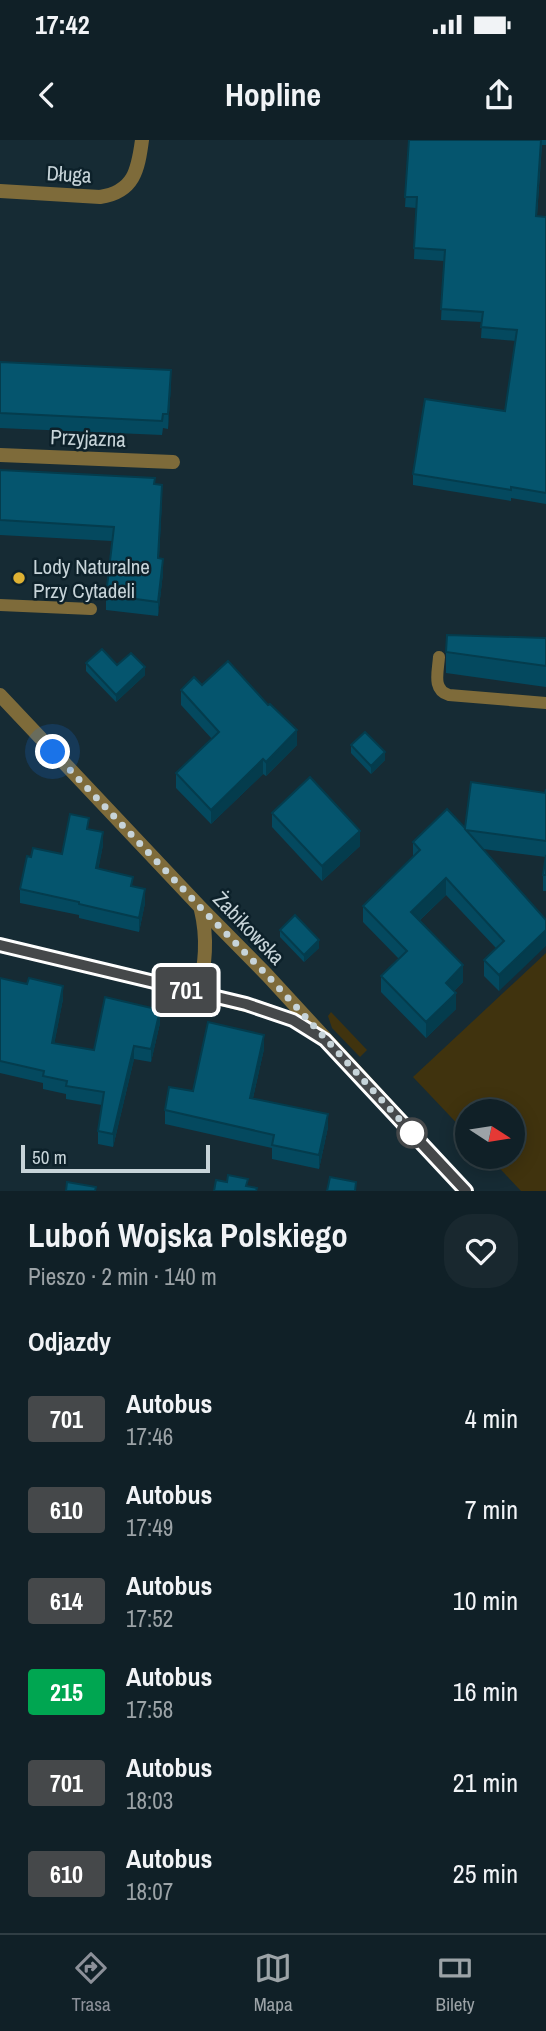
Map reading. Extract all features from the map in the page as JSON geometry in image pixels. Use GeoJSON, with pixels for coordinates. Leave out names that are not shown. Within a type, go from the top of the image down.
{"type":"FeatureCollection","features":[{"type":"Feature","properties":{"kind":"street","name":"Długa"},"geometry":{"type":"LineString","coordinates":[[0,191],[100,197],[111,195],[130,183],[140,159],[142,140]]}},
{"type":"Feature","properties":{"kind":"street","name":"Przyjazna"},"geometry":{"type":"LineString","coordinates":[[0,455],[173,462]]}},
{"type":"Feature","properties":{"kind":"street","name":"Żabikowska"},"geometry":{"type":"LineString","coordinates":[[0,695],[267,975],[466,1191]]}},
{"type":"Feature","properties":{"kind":"street"},"geometry":{"type":"LineString","coordinates":[[199,993],[206,951],[201,908]]}},
{"type":"Feature","properties":{"kind":"street"},"geometry":{"type":"LineString","coordinates":[[0,945],[279,1014],[325,1040]]}},
{"type":"Feature","properties":{"kind":"lane"},"geometry":{"type":"LineString","coordinates":[[0,605],[91,609]]}},
{"type":"Feature","properties":{"kind":"lane"},"geometry":{"type":"LineString","coordinates":[[439,657],[438,685],[443,693],[546,703]]}},
{"type":"Feature","properties":{"kind":"shaded area"},"geometry":{"type":"Polygon","coordinates":[[[546,953],[546,1191],[521,1191],[500,1169],[525,1169],[525,1099],[455,1099],[455,1121],[413,1077],[546,953]]]}},
{"type":"Feature","properties":{"kind":"shaded area"},"geometry":{"type":"Polygon","coordinates":[[[331,1012],[367,1050],[360,1057],[332,1028],[328,1016],[331,1012]]]}},
{"type":"Feature","properties":{"kind":"building"},"geometry":{"type":"Polygon","coordinates":[[[409,140],[541,140],[536,216],[546,217],[546,493],[413,474],[425,399],[505,411],[517,330],[481,327],[483,312],[441,309],[445,250],[414,248],[417,197],[405,197],[409,140]]]}},
{"type":"Feature","properties":{"kind":"building"},"geometry":{"type":"Polygon","coordinates":[[[0,362],[171,370],[168,414],[163,414],[162,421],[0,413],[0,362]]]}},
{"type":"Feature","properties":{"kind":"building"},"geometry":{"type":"Polygon","coordinates":[[[0,470],[155,478],[154,484],[162,485],[158,558],[163,559],[158,602],[106,595],[114,527],[0,520],[0,470]]]}},
{"type":"Feature","properties":{"kind":"building"},"geometry":{"type":"Polygon","coordinates":[[[447,635],[546,638],[546,666],[446,652],[447,635]]]}},
{"type":"Feature","properties":{"kind":"building"},"geometry":{"type":"Polygon","coordinates":[[[102,649],[117,665],[131,653],[145,667],[116,695],[86,663],[102,649]]]}},
{"type":"Feature","properties":{"kind":"building"},"geometry":{"type":"Polygon","coordinates":[[[228,661],[268,705],[297,730],[266,762],[263,759],[211,810],[176,773],[219,732],[181,690],[194,677],[202,685],[228,661]]]}},
{"type":"Feature","properties":{"kind":"building"},"geometry":{"type":"Polygon","coordinates":[[[365,732],[385,752],[371,766],[351,745],[365,732]]]}},
{"type":"Feature","properties":{"kind":"building"},"geometry":{"type":"Polygon","coordinates":[[[310,777],[360,831],[322,866],[272,813],[310,777]]]}},
{"type":"Feature","properties":{"kind":"building"},"geometry":{"type":"Polygon","coordinates":[[[471,782],[545,793],[546,789],[546,841],[466,830],[546,920],[546,930],[499,975],[484,960],[504,941],[446,878],[411,912],[463,965],[446,983],[456,993],[426,1022],[381,976],[407,951],[363,906],[420,850],[413,842],[447,809],[465,828],[471,782]]]}},
{"type":"Feature","properties":{"kind":"building"},"geometry":{"type":"Polygon","coordinates":[[[70,814],[89,818],[87,829],[103,832],[96,868],[133,877],[131,886],[145,889],[139,918],[20,889],[27,856],[31,857],[33,848],[62,854],[70,814]]]}},
{"type":"Feature","properties":{"kind":"building"},"geometry":{"type":"Polygon","coordinates":[[[295,915],[319,940],[304,955],[280,930],[295,915]]]}},
{"type":"Feature","properties":{"kind":"building"},"geometry":{"type":"Polygon","coordinates":[[[0,978],[27,984],[29,978],[63,986],[52,1043],[94,1050],[105,997],[160,1010],[151,1049],[134,1046],[113,1134],[98,1131],[104,1092],[66,1086],[67,1081],[43,1076],[44,1071],[0,1061],[0,978]]]}},
{"type":"Feature","properties":{"kind":"building"},"geometry":{"type":"Polygon","coordinates":[[[208,1022],[264,1035],[250,1098],[328,1114],[319,1155],[272,1145],[274,1135],[165,1110],[169,1087],[193,1091],[208,1022]]]}},
{"type":"Feature","properties":{"kind":"building"},"geometry":{"type":"Polygon","coordinates":[[[228,1175],[248,1179],[246,1186],[257,1188],[256,1191],[214,1191],[216,1180],[227,1182],[228,1175]]]}},
{"type":"Feature","properties":{"kind":"building"},"geometry":{"type":"Polygon","coordinates":[[[330,1177],[356,1182],[355,1191],[327,1191],[330,1177]]]}},
{"type":"Feature","properties":{"kind":"building"},"geometry":{"type":"Polygon","coordinates":[[[67,1182],[96,1187],[95,1191],[66,1191],[67,1182]]]}},
{"type":"Feature","properties":{"kind":"bus line","name":"701"},"geometry":{"type":"LineString","coordinates":[[0,945],[246,1004],[293,1020],[325,1040],[466,1191]]}},
{"type":"Feature","properties":{"kind":"place","name":"Lody Naturalne Przy Cytadeli"},"geometry":{"type":"Point","coordinates":[19,578]}},
{"type":"Feature","properties":{"kind":"route"},"geometry":{"type":"LineString","coordinates":[[53,752],[267,975],[412,1133]]}}]}
